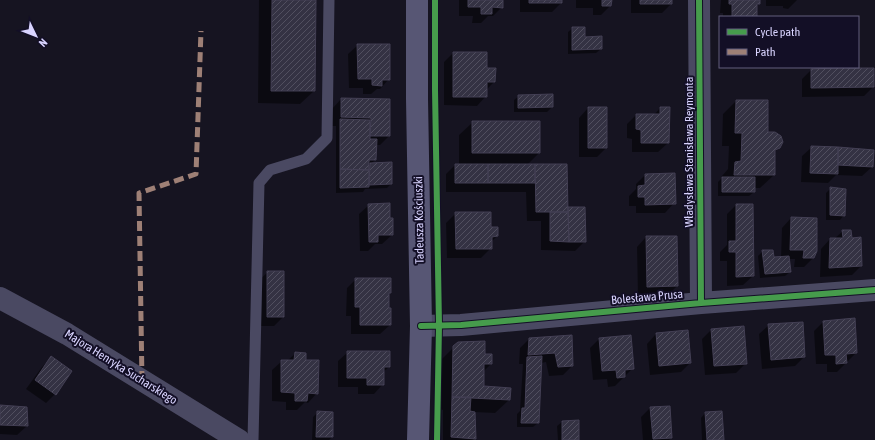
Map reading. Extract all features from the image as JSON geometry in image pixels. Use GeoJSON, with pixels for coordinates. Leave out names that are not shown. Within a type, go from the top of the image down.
{"type":"FeatureCollection","features":[{"type":"Feature","properties":{"kind":"main road","name":"Tadeusza Kościuszki"},"geometry":{"type":"LineString","coordinates":[[417,0],[417,99],[421,326],[418,440]]}},
{"type":"Feature","properties":{"kind":"street","name":"Władysława Stanisława Reymonta"},"geometry":{"type":"LineString","coordinates":[[700,0],[701,303]]}},
{"type":"Feature","properties":{"kind":"street","name":"Bolesława Prusa"},"geometry":{"type":"LineString","coordinates":[[421,326],[461,325],[701,303],[875,290]]}},
{"type":"Feature","properties":{"kind":"street","name":"Majora Henryka Sucharskiego"},"geometry":{"type":"LineString","coordinates":[[0,298],[67,334],[239,440]]}},
{"type":"Feature","properties":{"kind":"lane"},"geometry":{"type":"LineString","coordinates":[[253,440],[260,183],[270,170],[306,159],[327,138],[329,0]]}},
{"type":"Feature","properties":{"kind":"building"},"geometry":{"type":"Polygon","coordinates":[[[272,0],[316,0],[315,91],[271,91],[272,0]]]}},
{"type":"Feature","properties":{"kind":"building"},"geometry":{"type":"Polygon","coordinates":[[[468,0],[503,0],[503,8],[492,7],[492,14],[481,14],[481,7],[468,7],[468,0]]]}},
{"type":"Feature","properties":{"kind":"building"},"geometry":{"type":"Polygon","coordinates":[[[529,0],[562,0],[562,3],[529,3],[529,0]]]}},
{"type":"Feature","properties":{"kind":"building"},"geometry":{"type":"Polygon","coordinates":[[[602,0],[612,0],[611,6],[602,6],[602,0]]]}},
{"type":"Feature","properties":{"kind":"building"},"geometry":{"type":"Polygon","coordinates":[[[640,0],[672,0],[672,4],[640,4],[640,0]]]}},
{"type":"Feature","properties":{"kind":"building"},"geometry":{"type":"Polygon","coordinates":[[[729,0],[760,0],[760,4],[757,4],[757,16],[732,16],[732,4],[729,4],[729,0]]]}},
{"type":"Feature","properties":{"kind":"building"},"geometry":{"type":"Polygon","coordinates":[[[572,27],[585,27],[585,37],[602,36],[602,49],[572,50],[572,27]]]}},
{"type":"Feature","properties":{"kind":"building"},"geometry":{"type":"Polygon","coordinates":[[[357,44],[390,44],[390,80],[382,80],[382,86],[372,85],[372,79],[358,79],[357,44]]]}},
{"type":"Feature","properties":{"kind":"building"},"geometry":{"type":"Polygon","coordinates":[[[453,52],[487,52],[487,68],[496,68],[495,82],[487,82],[487,97],[453,97],[453,52]]]}},
{"type":"Feature","properties":{"kind":"building"},"geometry":{"type":"Polygon","coordinates":[[[874,68],[874,87],[811,88],[811,69],[874,68]]]}},
{"type":"Feature","properties":{"kind":"building"},"geometry":{"type":"Polygon","coordinates":[[[553,94],[553,107],[518,108],[518,95],[553,94]]]}},
{"type":"Feature","properties":{"kind":"building"},"geometry":{"type":"Polygon","coordinates":[[[341,98],[390,99],[390,136],[370,136],[371,118],[341,117],[341,98]]]}},
{"type":"Feature","properties":{"kind":"building"},"geometry":{"type":"Polygon","coordinates":[[[736,100],[768,100],[768,132],[775,132],[781,136],[783,142],[780,148],[775,150],[775,175],[734,175],[735,162],[741,161],[742,133],[735,133],[736,100]]]}},
{"type":"Feature","properties":{"kind":"building"},"geometry":{"type":"Polygon","coordinates":[[[588,107],[607,107],[607,148],[588,148],[588,107]]]}},
{"type":"Feature","properties":{"kind":"building"},"geometry":{"type":"Polygon","coordinates":[[[660,107],[670,107],[669,143],[641,143],[641,130],[636,129],[636,114],[660,114],[660,107]]]}},
{"type":"Feature","properties":{"kind":"building"},"geometry":{"type":"Polygon","coordinates":[[[340,119],[370,120],[370,139],[377,139],[376,160],[369,160],[369,170],[340,169],[340,119]]]}},
{"type":"Feature","properties":{"kind":"building"},"geometry":{"type":"Polygon","coordinates":[[[472,121],[540,121],[540,153],[472,153],[472,121]]]}},
{"type":"Feature","properties":{"kind":"building"},"geometry":{"type":"Polygon","coordinates":[[[811,146],[838,147],[838,174],[810,173],[811,146]]]}},
{"type":"Feature","properties":{"kind":"building"},"geometry":{"type":"Polygon","coordinates":[[[838,147],[874,150],[873,167],[838,165],[838,147]]]}},
{"type":"Feature","properties":{"kind":"building"},"geometry":{"type":"Polygon","coordinates":[[[392,162],[392,184],[369,185],[370,163],[392,162]]]}},
{"type":"Feature","properties":{"kind":"building"},"geometry":{"type":"Polygon","coordinates":[[[455,164],[488,164],[488,183],[455,183],[455,164]]]}},
{"type":"Feature","properties":{"kind":"building"},"geometry":{"type":"Polygon","coordinates":[[[488,164],[535,164],[535,183],[488,183],[488,164]]]}},
{"type":"Feature","properties":{"kind":"building"},"geometry":{"type":"Polygon","coordinates":[[[535,164],[567,164],[568,212],[536,212],[535,164]]]}},
{"type":"Feature","properties":{"kind":"building"},"geometry":{"type":"Polygon","coordinates":[[[340,169],[369,170],[369,187],[340,188],[340,169]]]}},
{"type":"Feature","properties":{"kind":"building"},"geometry":{"type":"Polygon","coordinates":[[[675,173],[676,204],[645,205],[645,197],[638,197],[638,186],[645,185],[645,174],[675,173]]]}},
{"type":"Feature","properties":{"kind":"building"},"geometry":{"type":"Polygon","coordinates":[[[722,177],[755,177],[755,192],[722,192],[722,177]]]}},
{"type":"Feature","properties":{"kind":"building"},"geometry":{"type":"Polygon","coordinates":[[[830,187],[846,189],[845,216],[830,215],[830,187]]]}},
{"type":"Feature","properties":{"kind":"building"},"geometry":{"type":"Polygon","coordinates":[[[390,203],[390,218],[393,218],[393,235],[378,235],[378,242],[369,242],[368,204],[390,203]]]}},
{"type":"Feature","properties":{"kind":"building"},"geometry":{"type":"Polygon","coordinates":[[[736,204],[753,204],[754,276],[736,277],[736,252],[729,252],[729,241],[736,241],[736,204]]]}},
{"type":"Feature","properties":{"kind":"building"},"geometry":{"type":"Polygon","coordinates":[[[568,207],[585,207],[586,242],[569,242],[568,207]]]}},
{"type":"Feature","properties":{"kind":"building"},"geometry":{"type":"Polygon","coordinates":[[[455,212],[491,212],[491,227],[498,227],[498,236],[492,237],[492,249],[456,249],[455,212]]]}},
{"type":"Feature","properties":{"kind":"building"},"geometry":{"type":"Polygon","coordinates":[[[550,212],[568,212],[569,242],[550,241],[550,212]]]}},
{"type":"Feature","properties":{"kind":"building"},"geometry":{"type":"Polygon","coordinates":[[[791,217],[817,218],[817,251],[814,258],[803,258],[804,250],[790,250],[791,217]]]}},
{"type":"Feature","properties":{"kind":"building"},"geometry":{"type":"Polygon","coordinates":[[[842,230],[851,230],[852,238],[861,237],[862,266],[829,268],[830,238],[843,238],[842,230]]]}},
{"type":"Feature","properties":{"kind":"building"},"geometry":{"type":"Polygon","coordinates":[[[646,236],[677,236],[678,286],[647,287],[646,236]]]}},
{"type":"Feature","properties":{"kind":"building"},"geometry":{"type":"Polygon","coordinates":[[[762,250],[773,250],[774,257],[789,256],[791,272],[765,274],[762,250]]]}},
{"type":"Feature","properties":{"kind":"building"},"geometry":{"type":"Polygon","coordinates":[[[267,271],[284,271],[284,317],[267,317],[267,271]]]}},
{"type":"Feature","properties":{"kind":"building"},"geometry":{"type":"Polygon","coordinates":[[[355,278],[391,278],[389,308],[391,308],[391,325],[360,325],[360,307],[355,307],[355,278]]]}},
{"type":"Feature","properties":{"kind":"building"},"geometry":{"type":"Polygon","coordinates":[[[855,318],[857,353],[846,354],[847,363],[836,364],[836,355],[825,355],[823,321],[855,318]]]}},
{"type":"Feature","properties":{"kind":"building"},"geometry":{"type":"Polygon","coordinates":[[[803,322],[805,357],[771,360],[768,324],[803,322]]]}},
{"type":"Feature","properties":{"kind":"building"},"geometry":{"type":"Polygon","coordinates":[[[744,326],[747,364],[714,366],[711,329],[744,326]]]}},
{"type":"Feature","properties":{"kind":"building"},"geometry":{"type":"Polygon","coordinates":[[[688,330],[691,363],[659,366],[656,333],[688,330]]]}},
{"type":"Feature","properties":{"kind":"building"},"geometry":{"type":"Polygon","coordinates":[[[572,335],[573,366],[558,367],[555,353],[528,355],[529,338],[572,335]]]}},
{"type":"Feature","properties":{"kind":"building"},"geometry":{"type":"Polygon","coordinates":[[[631,335],[634,369],[625,370],[625,377],[617,378],[616,370],[602,371],[599,338],[631,335]]]}},
{"type":"Feature","properties":{"kind":"building"},"geometry":{"type":"Polygon","coordinates":[[[485,341],[485,354],[492,354],[492,364],[484,364],[484,386],[511,388],[510,400],[452,397],[453,346],[458,342],[485,341]]]}},
{"type":"Feature","properties":{"kind":"building"},"geometry":{"type":"Polygon","coordinates":[[[347,351],[390,351],[390,367],[384,367],[384,385],[367,385],[367,378],[347,378],[347,351]]]}},
{"type":"Feature","properties":{"kind":"building"},"geometry":{"type":"Polygon","coordinates":[[[295,352],[306,353],[306,360],[319,360],[318,394],[308,393],[307,401],[295,401],[295,393],[281,392],[281,360],[294,360],[295,352]]]}},
{"type":"Feature","properties":{"kind":"building"},"geometry":{"type":"Polygon","coordinates":[[[51,356],[72,371],[56,395],[35,380],[51,356]]]}},
{"type":"Feature","properties":{"kind":"building"},"geometry":{"type":"Polygon","coordinates":[[[542,356],[539,423],[521,423],[522,408],[525,408],[527,357],[542,356]]]}},
{"type":"Feature","properties":{"kind":"building"},"geometry":{"type":"Polygon","coordinates":[[[452,397],[471,397],[470,411],[475,412],[476,439],[451,437],[452,397]]]}},
{"type":"Feature","properties":{"kind":"building"},"geometry":{"type":"Polygon","coordinates":[[[0,405],[27,407],[28,426],[0,425],[0,405]]]}},
{"type":"Feature","properties":{"kind":"building"},"geometry":{"type":"Polygon","coordinates":[[[670,406],[672,438],[653,439],[650,407],[670,406]]]}},
{"type":"Feature","properties":{"kind":"building"},"geometry":{"type":"Polygon","coordinates":[[[317,411],[333,412],[333,437],[316,437],[317,411]]]}},
{"type":"Feature","properties":{"kind":"building"},"geometry":{"type":"Polygon","coordinates":[[[722,411],[724,440],[707,440],[705,412],[722,411]]]}},
{"type":"Feature","properties":{"kind":"building"},"geometry":{"type":"Polygon","coordinates":[[[579,420],[579,440],[562,440],[562,421],[579,420]]]}},
{"type":"Feature","properties":{"kind":"marked path"},"geometry":{"type":"LineString","coordinates":[[142,381],[139,193],[196,174],[201,31]]}},
{"type":"Feature","properties":{"kind":"cycle path"},"geometry":{"type":"LineString","coordinates":[[435,0],[439,325],[437,440]]}},
{"type":"Feature","properties":{"kind":"cycle path"},"geometry":{"type":"LineString","coordinates":[[699,0],[701,303]]}},
{"type":"Feature","properties":{"kind":"cycle path"},"geometry":{"type":"LineString","coordinates":[[421,326],[461,325],[701,303],[875,290]]}}]}
